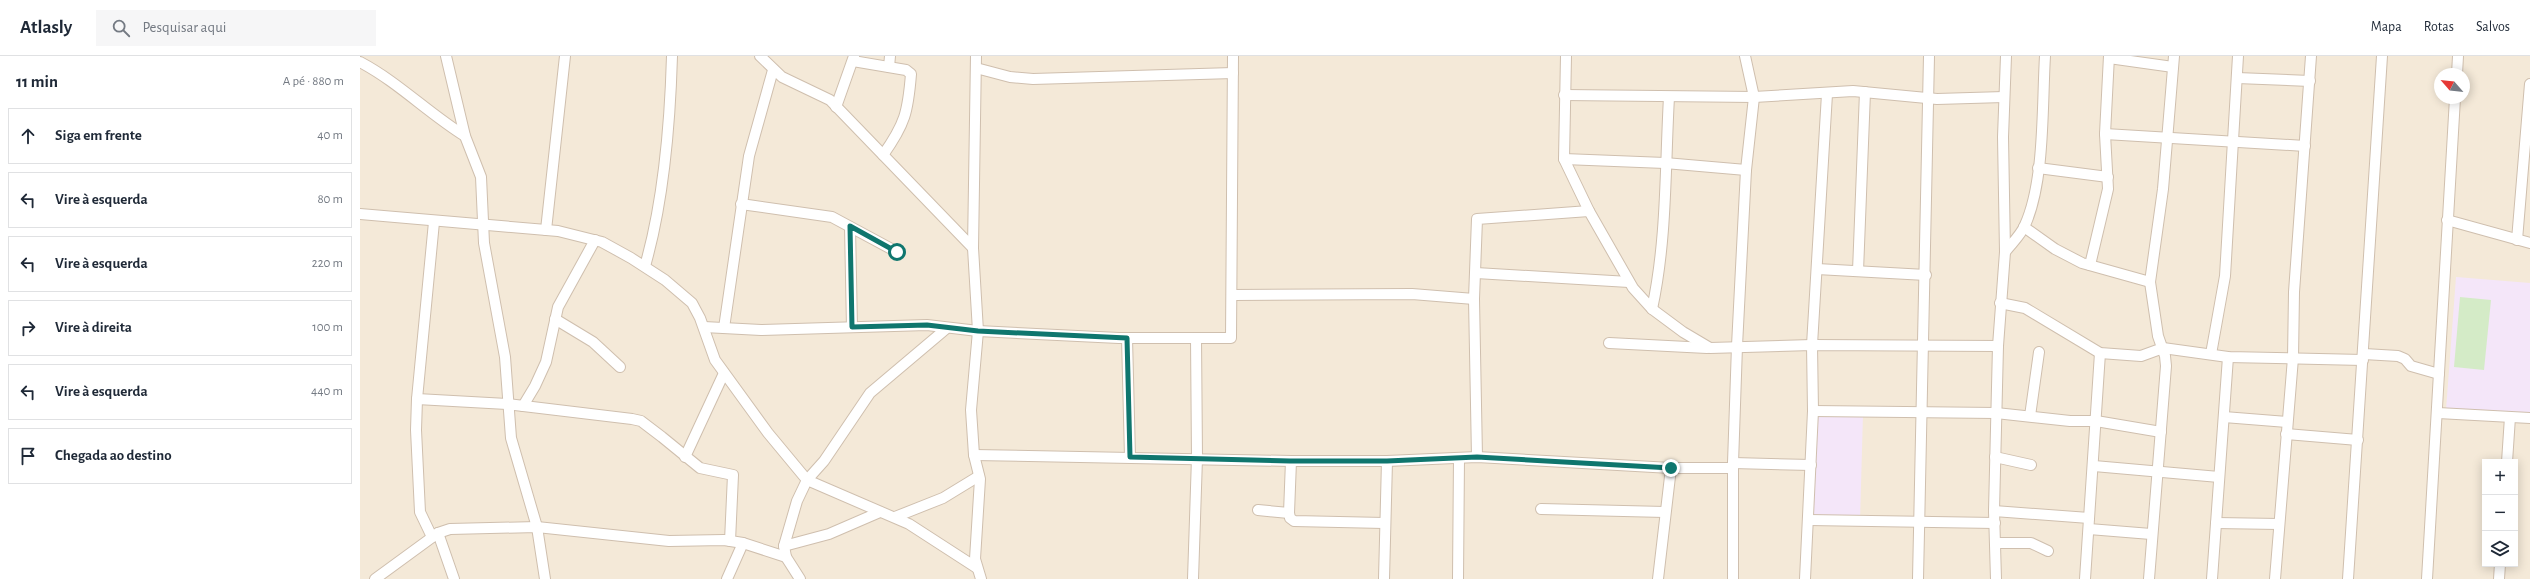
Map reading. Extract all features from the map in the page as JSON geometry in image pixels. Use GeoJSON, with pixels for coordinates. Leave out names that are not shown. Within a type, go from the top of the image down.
{"type":"FeatureCollection","features":[{"type":"Feature","properties":{"kind":"street"},"geometry":{"type":"LineString","coordinates":[[446,56],[465,136],[481,177],[483,199],[482,225],[505,357],[507,404],[511,438],[537,527],[545,579]]}},
{"type":"Feature","properties":{"kind":"street"},"geometry":{"type":"LineString","coordinates":[[546,230],[565,56]]}},
{"type":"Feature","properties":{"kind":"street"},"geometry":{"type":"LineString","coordinates":[[645,266],[653,237],[663,167],[670,102],[672,56]]}},
{"type":"Feature","properties":{"kind":"street"},"geometry":{"type":"LineString","coordinates":[[889,67],[890,56]]}},
{"type":"Feature","properties":{"kind":"street"},"geometry":{"type":"LineString","coordinates":[[976,56],[973,248],[978,331],[972,410],[974,455],[980,476],[975,559],[981,579]]}},
{"type":"Feature","properties":{"kind":"street"},"geometry":{"type":"LineString","coordinates":[[704,328],[761,330],[915,324],[978,331],[1127,338],[1231,338],[1233,295],[1231,276],[1233,56]]}},
{"type":"Feature","properties":{"kind":"street"},"geometry":{"type":"LineString","coordinates":[[1566,56],[1564,95],[1564,159],[1589,211],[1629,282],[1652,309],[1683,332],[1710,348]]}},
{"type":"Feature","properties":{"kind":"street"},"geometry":{"type":"LineString","coordinates":[[1733,579],[1733,465],[1737,346],[1746,170],[1754,97],[1745,56]]}},
{"type":"Feature","properties":{"kind":"street"},"geometry":{"type":"LineString","coordinates":[[1918,579],[1921,522],[1929,56]]}},
{"type":"Feature","properties":{"kind":"street"},"geometry":{"type":"LineString","coordinates":[[1996,579],[1994,511],[1995,457],[2000,303],[2005,252],[2004,97],[2006,56]]}},
{"type":"Feature","properties":{"kind":"street"},"geometry":{"type":"LineString","coordinates":[[2005,252],[2024,227],[2033,201],[2038,168],[2045,56]]}},
{"type":"Feature","properties":{"kind":"street"},"geometry":{"type":"LineString","coordinates":[[2149,579],[2151,534],[2166,366],[2163,348],[2158,336],[2150,282],[2163,189],[2174,56]]}},
{"type":"Feature","properties":{"kind":"street"},"geometry":{"type":"LineString","coordinates":[[2211,354],[2225,276],[2238,56]]}},
{"type":"Feature","properties":{"kind":"street"},"geometry":{"type":"LineString","coordinates":[[2275,579],[2286,422],[2293,358],[2294,292],[2311,56]]}},
{"type":"Feature","properties":{"kind":"street"},"geometry":{"type":"LineString","coordinates":[[2348,579],[2364,357],[2382,56]]}},
{"type":"Feature","properties":{"kind":"street"},"geometry":{"type":"LineString","coordinates":[[2457,68],[2458,56]]}},
{"type":"Feature","properties":{"kind":"street"},"geometry":{"type":"LineString","coordinates":[[2090,265],[2108,189],[2105,134],[2109,57],[2173,67]]}},
{"type":"Feature","properties":{"kind":"street"},"geometry":{"type":"LineString","coordinates":[[836,107],[854,58],[906,70],[911,74],[908,108],[904,122],[883,155]]}},
{"type":"Feature","properties":{"kind":"street"},"geometry":{"type":"LineString","coordinates":[[724,328],[741,204],[768,61],[795,84],[819,94],[836,107],[973,248]]}},
{"type":"Feature","properties":{"kind":"street"},"geometry":{"type":"LineString","coordinates":[[360,62],[382,73],[441,121],[465,136]]}},
{"type":"Feature","properties":{"kind":"street"},"geometry":{"type":"LineString","coordinates":[[976,68],[1010,77],[1033,79],[1234,73]]}},
{"type":"Feature","properties":{"kind":"street"},"geometry":{"type":"LineString","coordinates":[[2237,78],[2310,82]]}},
{"type":"Feature","properties":{"kind":"street"},"geometry":{"type":"LineString","coordinates":[[2517,240],[2530,84]]}},
{"type":"Feature","properties":{"kind":"street"},"geometry":{"type":"LineString","coordinates":[[1564,95],[1754,97],[1865,92],[1929,97],[1937,99],[2004,97]]}},
{"type":"Feature","properties":{"kind":"street"},"geometry":{"type":"LineString","coordinates":[[1858,271],[1865,92]]}},
{"type":"Feature","properties":{"kind":"street"},"geometry":{"type":"LineString","coordinates":[[1804,579],[1809,520],[1813,411],[1812,345],[1827,94]]}},
{"type":"Feature","properties":{"kind":"street"},"geometry":{"type":"LineString","coordinates":[[1652,309],[1658,284],[1664,216],[1665,163],[1669,97]]}},
{"type":"Feature","properties":{"kind":"street"},"geometry":{"type":"LineString","coordinates":[[2427,579],[2438,413],[2438,374],[2455,104]]}},
{"type":"Feature","properties":{"kind":"street"},"geometry":{"type":"LineString","coordinates":[[2105,134],[2305,146]]}},
{"type":"Feature","properties":{"kind":"street"},"geometry":{"type":"LineString","coordinates":[[1564,159],[1665,163],[1746,170]]}},
{"type":"Feature","properties":{"kind":"street"},"geometry":{"type":"LineString","coordinates":[[2038,168],[2108,177]]}},
{"type":"Feature","properties":{"kind":"street"},"geometry":{"type":"LineString","coordinates":[[741,204],[832,217],[897,252]]}},
{"type":"Feature","properties":{"kind":"street"},"geometry":{"type":"LineString","coordinates":[[1477,457],[1474,299],[1477,219],[1589,211]]}},
{"type":"Feature","properties":{"kind":"street"},"geometry":{"type":"LineString","coordinates":[[360,214],[434,222],[546,230],[595,240],[645,266],[666,280],[692,303],[704,328],[715,360],[807,480],[909,524],[977,568]]}},
{"type":"Feature","properties":{"kind":"street"},"geometry":{"type":"LineString","coordinates":[[2447,220],[2530,243]]}},
{"type":"Feature","properties":{"kind":"street"},"geometry":{"type":"LineString","coordinates":[[434,222],[417,399],[419,503],[420,512],[435,535],[454,579]]}},
{"type":"Feature","properties":{"kind":"street"},"geometry":{"type":"LineString","coordinates":[[850,226],[852,327]]}},
{"type":"Feature","properties":{"kind":"street"},"geometry":{"type":"LineString","coordinates":[[2024,227],[2055,249],[2090,265],[2150,282]]}},
{"type":"Feature","properties":{"kind":"street"},"geometry":{"type":"LineString","coordinates":[[522,406],[535,386],[546,362],[560,303],[595,240]]}},
{"type":"Feature","properties":{"kind":"street"},"geometry":{"type":"LineString","coordinates":[[1817,269],[1926,275]]}},
{"type":"Feature","properties":{"kind":"street"},"geometry":{"type":"LineString","coordinates":[[1476,272],[1629,282]]}},
{"type":"Feature","properties":{"kind":"street"},"geometry":{"type":"LineString","coordinates":[[1233,295],[1412,294],[1474,299]]}},
{"type":"Feature","properties":{"kind":"street"},"geometry":{"type":"LineString","coordinates":[[2000,303],[2025,308],[2100,353],[2141,356],[2163,348],[2228,357],[2293,358],[2398,356],[2405,359],[2411,366],[2438,374]]}},
{"type":"Feature","properties":{"kind":"street"},"geometry":{"type":"LineString","coordinates":[[555,319],[593,342],[620,367]]}},
{"type":"Feature","properties":{"kind":"street"},"geometry":{"type":"LineString","coordinates":[[800,579],[786,557],[784,546],[797,501],[807,480],[824,461],[870,393],[947,328]]}},
{"type":"Feature","properties":{"kind":"street"},"geometry":{"type":"LineString","coordinates":[[1127,338],[1130,457]]}},
{"type":"Feature","properties":{"kind":"street"},"geometry":{"type":"LineString","coordinates":[[1193,579],[1197,458],[1196,338]]}},
{"type":"Feature","properties":{"kind":"street"},"geometry":{"type":"LineString","coordinates":[[1609,343],[1710,348],[1737,346],[1812,345],[1998,346]]}},
{"type":"Feature","properties":{"kind":"street"},"geometry":{"type":"LineString","coordinates":[[2030,416],[2039,352]]}},
{"type":"Feature","properties":{"kind":"street"},"geometry":{"type":"LineString","coordinates":[[2085,579],[2094,466],[2100,353]]}},
{"type":"Feature","properties":{"kind":"street"},"geometry":{"type":"LineString","coordinates":[[2212,579],[2228,357]]}},
{"type":"Feature","properties":{"kind":"street"},"geometry":{"type":"LineString","coordinates":[[685,457],[724,373]]}},
{"type":"Feature","properties":{"kind":"street"},"geometry":{"type":"LineString","coordinates":[[417,399],[507,404],[641,421],[700,468],[731,474],[734,477],[730,541]]}},
{"type":"Feature","properties":{"kind":"street"},"geometry":{"type":"LineString","coordinates":[[1813,411],[1996,413],[2070,421],[2096,421],[2161,432]]}},
{"type":"Feature","properties":{"kind":"street"},"geometry":{"type":"LineString","coordinates":[[2438,413],[2530,418]]}},
{"type":"Feature","properties":{"kind":"street"},"geometry":{"type":"LineString","coordinates":[[2224,417],[2286,422]]}},
{"type":"Feature","properties":{"kind":"street"},"geometry":{"type":"LineString","coordinates":[[2507,459],[2510,417]]}},
{"type":"Feature","properties":{"kind":"street"},"geometry":{"type":"LineString","coordinates":[[2286,434],[2358,440]]}},
{"type":"Feature","properties":{"kind":"street"},"geometry":{"type":"LineString","coordinates":[[974,455],[1197,458],[1290,461],[1387,461],[1477,457],[1671,468],[1733,465],[1811,465]]}},
{"type":"Feature","properties":{"kind":"street"},"geometry":{"type":"LineString","coordinates":[[1995,457],[2031,465]]}},
{"type":"Feature","properties":{"kind":"street"},"geometry":{"type":"LineString","coordinates":[[1458,579],[1459,458]]}},
{"type":"Feature","properties":{"kind":"street"},"geometry":{"type":"LineString","coordinates":[[1290,461],[1289,513],[1290,518],[1294,521],[1384,523]]}},
{"type":"Feature","properties":{"kind":"street"},"geometry":{"type":"LineString","coordinates":[[1384,579],[1384,523],[1387,461]]}},
{"type":"Feature","properties":{"kind":"street"},"geometry":{"type":"LineString","coordinates":[[2094,466],[2219,477]]}},
{"type":"Feature","properties":{"kind":"street"},"geometry":{"type":"LineString","coordinates":[[1658,579],[1671,468]]}},
{"type":"Feature","properties":{"kind":"street"},"geometry":{"type":"LineString","coordinates":[[894,517],[943,498],[980,476]]}},
{"type":"Feature","properties":{"kind":"street"},"geometry":{"type":"LineString","coordinates":[[1541,509],[1665,512]]}},
{"type":"Feature","properties":{"kind":"street"},"geometry":{"type":"LineString","coordinates":[[1258,510],[1289,513]]}},
{"type":"Feature","properties":{"kind":"street"},"geometry":{"type":"LineString","coordinates":[[1994,511],[2089,523],[2151,534]]}},
{"type":"Feature","properties":{"kind":"street"},"geometry":{"type":"LineString","coordinates":[[784,546],[829,534],[880,512]]}},
{"type":"Feature","properties":{"kind":"street"},"geometry":{"type":"LineString","coordinates":[[1809,520],[1995,523]]}},
{"type":"Feature","properties":{"kind":"street"},"geometry":{"type":"LineString","coordinates":[[2216,523],[2279,524]]}},
{"type":"Feature","properties":{"kind":"street"},"geometry":{"type":"LineString","coordinates":[[375,579],[435,535],[450,529],[537,527],[669,541],[730,541],[743,543],[786,557]]}},
{"type":"Feature","properties":{"kind":"street"},"geometry":{"type":"LineString","coordinates":[[1995,542],[2031,543],[2048,551]]}},
{"type":"Feature","properties":{"kind":"street"},"geometry":{"type":"LineString","coordinates":[[727,579],[743,543]]}},
{"type":"Feature","properties":{"kind":"street"},"geometry":{"type":"LineString","coordinates":[[2499,579],[2500,567]]}},
{"type":"Feature","properties":{"kind":"shaded area"},"geometry":{"type":"Polygon","coordinates":[[[360,56],[2530,56],[2530,579],[360,579],[360,56]]]}},
{"type":"Feature","properties":{"kind":"shaded area"},"geometry":{"type":"Polygon","coordinates":[[[2456,277],[2530,283],[2530,416],[2446,410],[2456,277]]]}},
{"type":"Feature","properties":{"kind":"shaded area"},"geometry":{"type":"Polygon","coordinates":[[[1813,411],[1863,414],[1860,521],[1809,520],[1813,411]]]}},
{"type":"Feature","properties":{"kind":"green space"},"geometry":{"type":"Polygon","coordinates":[[[2460,297],[2491,300],[2484,370],[2454,367],[2460,297]]]}},
{"type":"Feature","properties":{"kind":"route"},"geometry":{"type":"LineString","coordinates":[[897,252],[850,226],[852,327],[909,324],[978,331],[1127,338],[1130,457],[1290,461],[1387,461],[1418,458],[1477,457],[1592,465],[1671,468]]}}]}
